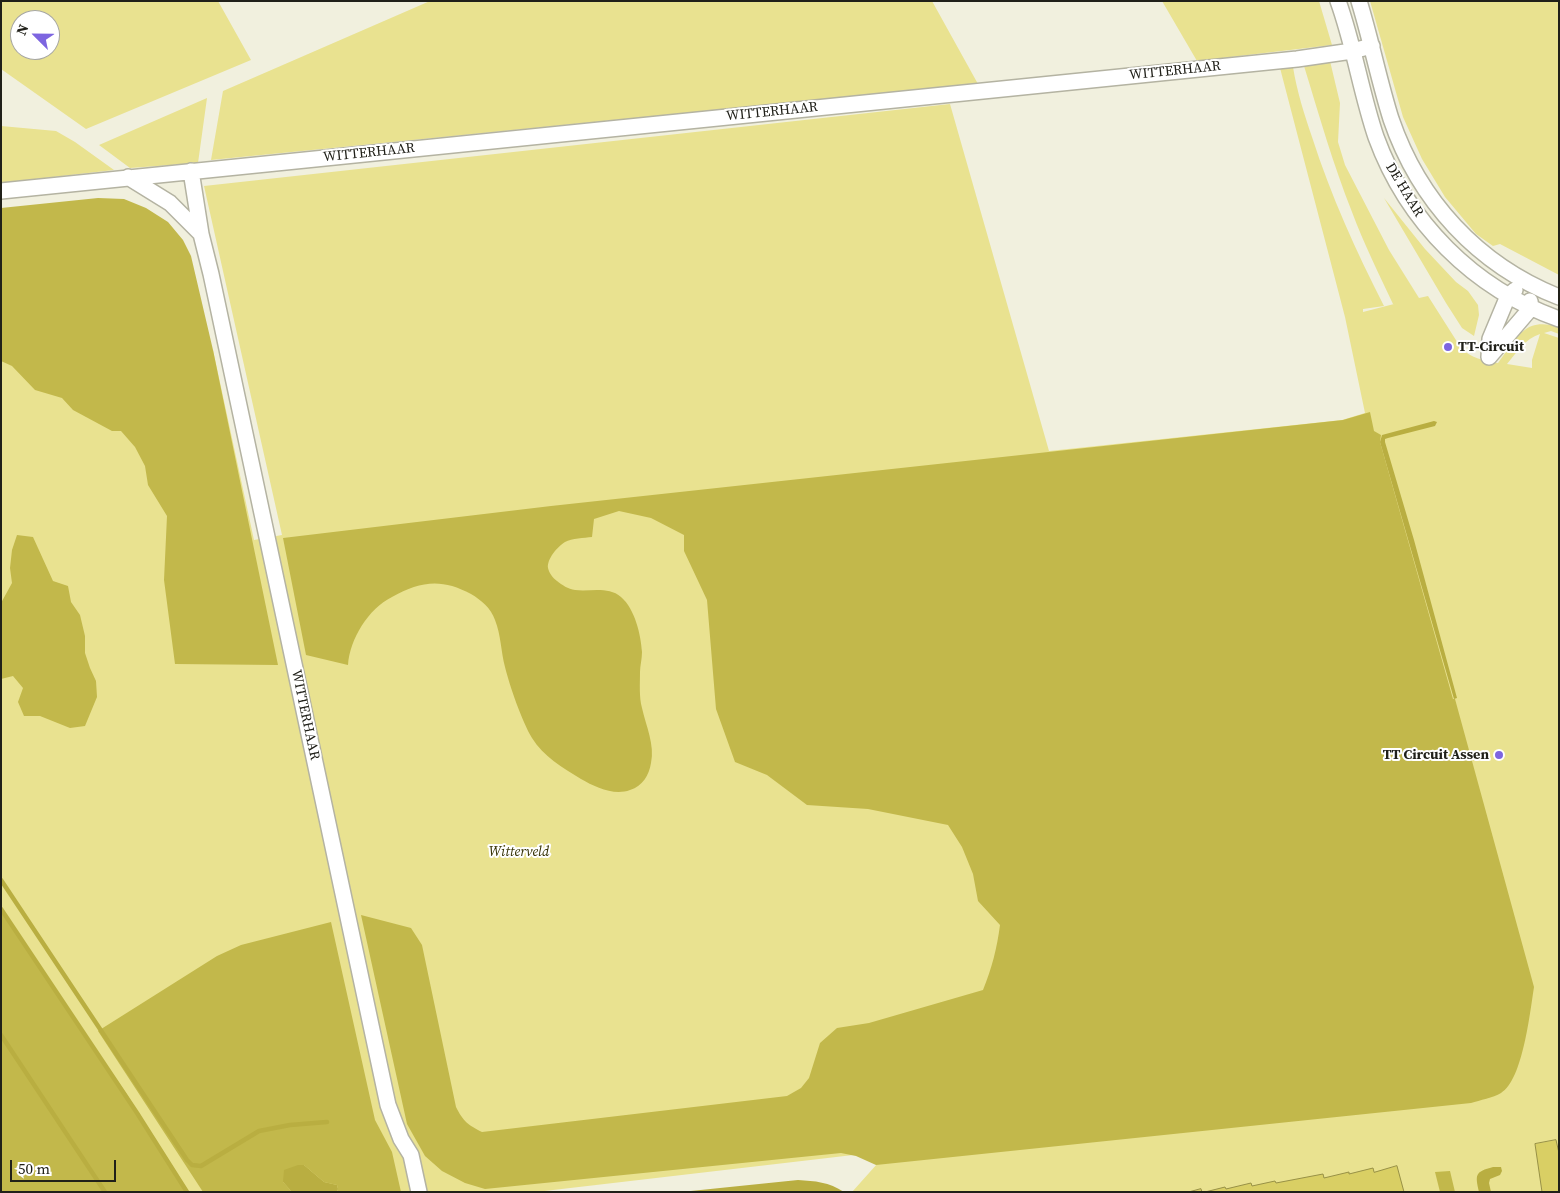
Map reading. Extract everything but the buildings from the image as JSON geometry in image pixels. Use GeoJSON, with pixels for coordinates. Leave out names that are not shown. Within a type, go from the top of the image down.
{"type":"FeatureCollection","features":[{"type":"Feature","properties":{"kind":"street","name":"DE HAAR"},"geometry":{"type":"LineString","coordinates":[[1338,1],[1376,135],[1386,163],[1417,214],[1450,252],[1480,278],[1531,308],[1559,319]]}},
{"type":"Feature","properties":{"kind":"street","name":"DE HAAR"},"geometry":{"type":"LineString","coordinates":[[1359,1],[1391,118],[1410,163],[1424,188],[1439,208],[1473,245],[1493,261],[1527,282],[1559,296]]}},
{"type":"Feature","properties":{"kind":"street"},"geometry":{"type":"LineString","coordinates":[[1352,51],[1372,46]]}},
{"type":"Feature","properties":{"kind":"street","name":"WITTERHAAR"},"geometry":{"type":"LineString","coordinates":[[1,191],[1297,59],[1352,51]]}},
{"type":"Feature","properties":{"kind":"street","name":"WITTERHAAR"},"geometry":{"type":"LineString","coordinates":[[191,171],[202,234],[388,1105],[401,1139],[411,1155],[419,1192]]}},
{"type":"Feature","properties":{"kind":"street"},"geometry":{"type":"LineString","coordinates":[[128,177],[170,203],[202,234]]}},
{"type":"Feature","properties":{"kind":"street"},"geometry":{"type":"LineString","coordinates":[[1527,282],[1531,308],[1489,357],[1490,339],[1508,296],[1527,282]]}},
{"type":"Feature","properties":{"kind":"green space"},"geometry":{"type":"Polygon","coordinates":[[[1,1],[218,1],[251,60],[86,129],[1,69],[1,1]]]}},
{"type":"Feature","properties":{"kind":"green space"},"geometry":{"type":"Polygon","coordinates":[[[430,1],[932,1],[978,84],[211,160],[223,91],[430,1]]]}},
{"type":"Feature","properties":{"kind":"green space"},"geometry":{"type":"Polygon","coordinates":[[[1162,1],[1319,1],[1332,45],[1197,61],[1162,1]]]}},
{"type":"Feature","properties":{"kind":"green space"},"geometry":{"type":"Polygon","coordinates":[[[1370,1],[1559,1],[1559,275],[1500,244],[1493,246],[1476,234],[1445,197],[1422,159],[1403,117],[1370,1]]]}},
{"type":"Feature","properties":{"kind":"green space","name":"Witterveld"},"geometry":{"type":"Polygon","coordinates":[[[1330,61],[1340,103],[1338,142],[1345,165],[1389,250],[1419,298],[1428,296],[1461,348],[1474,357],[1498,363],[1520,332],[1530,326],[1539,324],[1559,327],[1559,334],[1551,331],[1544,333],[1559,338],[1559,1192],[852,1192],[886,1154],[939,1145],[536,1192],[1,1192],[1,208],[213,350],[254,540],[282,535],[204,186],[950,104],[1049,451],[1342,420],[1365,413],[1345,317],[1280,68],[1293,67],[1304,111],[1327,181],[1354,244],[1384,306],[1363,309],[1363,312],[1394,304],[1345,194],[1304,66],[1330,61]],[[1540,334],[1526,343],[1507,364],[1532,368],[1532,360],[1540,334]]]}},
{"type":"Feature","properties":{"kind":"green space"},"geometry":{"type":"Polygon","coordinates":[[[207,98],[198,163],[130,168],[99,145],[207,98]]]}},
{"type":"Feature","properties":{"kind":"green space"},"geometry":{"type":"Polygon","coordinates":[[[1,126],[56,131],[114,170],[1,183],[1,126]]]}},
{"type":"Feature","properties":{"kind":"green space"},"geometry":{"type":"Polygon","coordinates":[[[1384,198],[1425,249],[1456,282],[1468,291],[1478,305],[1479,315],[1474,336],[1462,328],[1384,198]]]}},
{"type":"Feature","properties":{"kind":"shaded area"},"geometry":{"type":"Polygon","coordinates":[[[98,198],[124,199],[146,208],[168,222],[183,240],[191,256],[213,350],[278,665],[175,664],[164,580],[167,516],[148,485],[145,466],[135,447],[121,431],[112,431],[73,410],[62,398],[35,390],[12,366],[1,361],[1,208],[98,198]]]}},
{"type":"Feature","properties":{"kind":"shaded area"},"geometry":{"type":"Polygon","coordinates":[[[1370,412],[1374,431],[1381,435],[1380,442],[1453,699],[1455,699],[1534,987],[1528,1028],[1520,1060],[1509,1086],[1501,1093],[1471,1103],[876,1165],[856,1156],[841,1153],[485,1189],[465,1183],[442,1171],[425,1156],[407,1124],[361,915],[411,928],[422,945],[456,1107],[466,1122],[482,1132],[787,1096],[801,1088],[809,1078],[820,1043],[837,1028],[869,1023],[983,990],[994,958],[1000,925],[978,901],[973,874],[962,847],[948,825],[868,809],[807,805],[767,775],[735,762],[716,709],[707,600],[684,551],[684,535],[651,518],[619,511],[594,519],[592,537],[565,542],[553,554],[548,565],[553,577],[568,588],[605,590],[616,594],[626,602],[634,615],[642,652],[640,699],[651,742],[652,756],[649,772],[645,780],[635,788],[624,792],[598,788],[581,779],[554,761],[532,738],[513,694],[505,667],[499,632],[493,616],[482,602],[460,589],[441,584],[422,585],[402,592],[383,602],[368,617],[356,635],[349,655],[348,665],[306,655],[283,538],[551,506],[1343,420],[1370,412]]]}},
{"type":"Feature","properties":{"kind":"shaded area"},"geometry":{"type":"Polygon","coordinates":[[[1434,421],[1437,422],[1435,426],[1388,438],[1385,439],[1385,442],[1457,698],[1454,699],[1380,442],[1382,435],[1434,421]]]}},
{"type":"Feature","properties":{"kind":"shaded area"},"geometry":{"type":"Polygon","coordinates":[[[17,535],[33,537],[53,581],[68,586],[71,602],[80,615],[85,636],[85,653],[96,681],[97,697],[85,726],[70,728],[40,716],[24,716],[18,702],[23,688],[13,676],[1,679],[1,603],[12,583],[10,568],[12,550],[17,535]]]}},
{"type":"Feature","properties":{"kind":"shaded area"},"geometry":{"type":"Polygon","coordinates":[[[1,912],[126,1093],[189,1192],[1,1192],[1,912]]]}},
{"type":"Feature","properties":{"kind":"shaded area"},"geometry":{"type":"Polygon","coordinates":[[[331,922],[375,1120],[392,1152],[401,1192],[337,1192],[337,1185],[324,1182],[304,1165],[283,1182],[292,1192],[203,1192],[98,1031],[217,956],[241,945],[331,922]]]}},
{"type":"Feature","properties":{"kind":"shaded area"},"geometry":{"type":"Polygon","coordinates":[[[304,1165],[324,1182],[337,1185],[337,1192],[292,1192],[283,1182],[284,1170],[304,1165]]]}},
{"type":"Feature","properties":{"kind":"shaded area"},"geometry":{"type":"Polygon","coordinates":[[[1501,1167],[1502,1171],[1500,1175],[1490,1179],[1491,1192],[1479,1192],[1478,1175],[1483,1170],[1501,1167]]]}},
{"type":"Feature","properties":{"kind":"shaded area"},"geometry":{"type":"Polygon","coordinates":[[[1450,1171],[1455,1192],[1440,1192],[1435,1172],[1450,1171]]]}},
{"type":"Feature","properties":{"kind":"shaded area"},"geometry":{"type":"Polygon","coordinates":[[[798,1180],[827,1184],[844,1192],[681,1192],[798,1180]]]}},
{"type":"Feature","properties":{"kind":"waterway"},"geometry":{"type":"LineString","coordinates":[[1,880],[192,1165],[201,1166],[259,1131],[290,1125],[327,1122]]}},
{"type":"Feature","properties":{"kind":"waterway"},"geometry":{"type":"LineString","coordinates":[[1,909],[137,1113],[187,1192]]}},
{"type":"Feature","properties":{"kind":"waterway"},"geometry":{"type":"LineString","coordinates":[[1,1035],[105,1192]]}},
{"type":"Feature","properties":{"kind":"place","name":"TT-Circuit"},"geometry":{"type":"Point","coordinates":[1448,347]}},
{"type":"Feature","properties":{"kind":"place","name":"TT Circuit Assen"},"geometry":{"type":"Point","coordinates":[1499,755]}}]}
